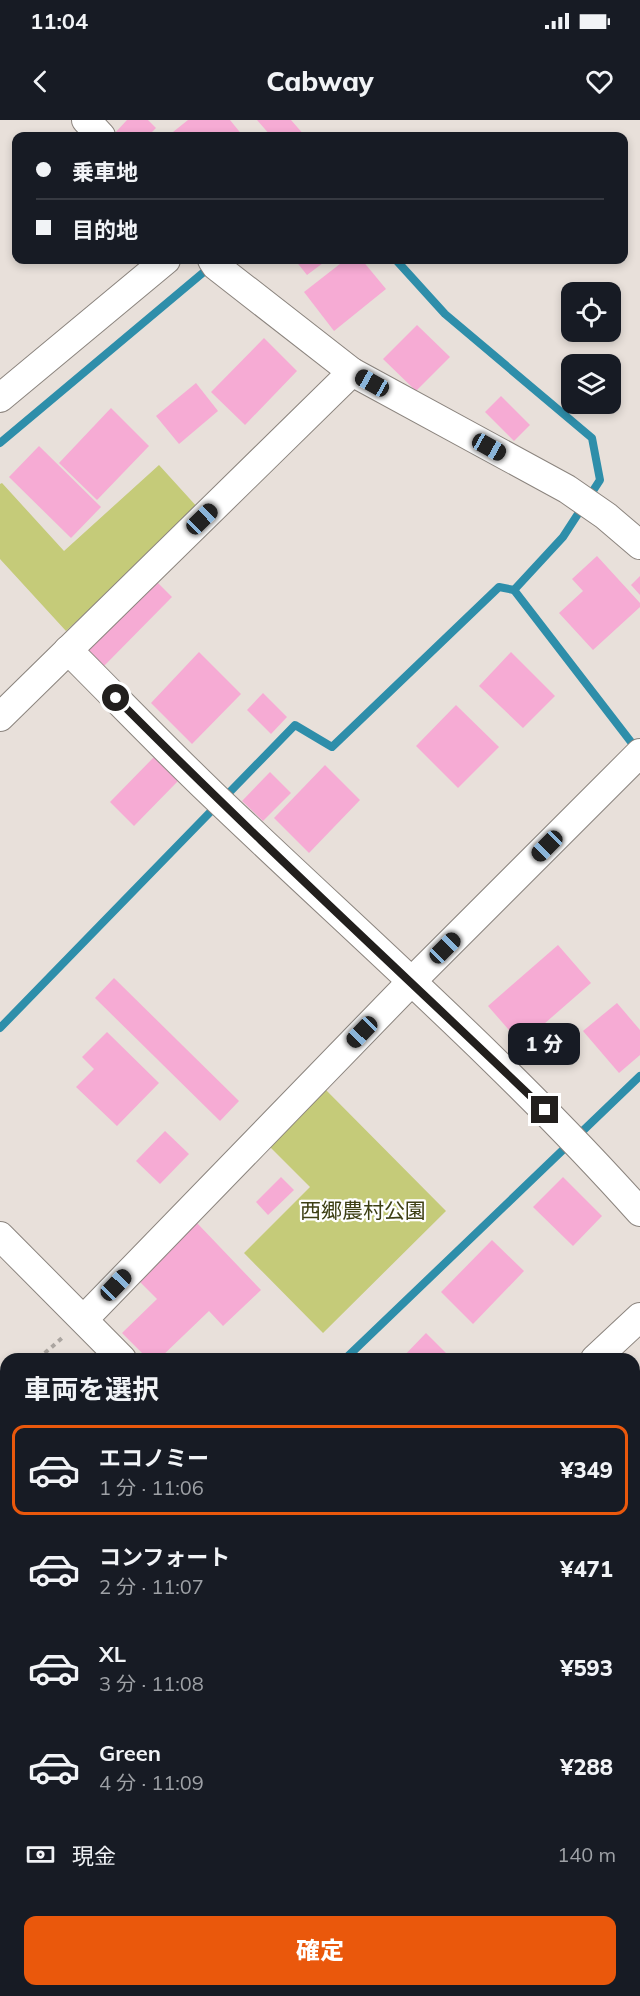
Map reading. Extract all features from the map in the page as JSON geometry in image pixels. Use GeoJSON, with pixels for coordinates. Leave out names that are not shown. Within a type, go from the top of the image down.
{"type":"FeatureCollection","features":[{"type":"Feature","properties":{"kind":"street"},"geometry":{"type":"LineString","coordinates":[[86,120],[98,132]]}},
{"type":"Feature","properties":{"kind":"street"},"geometry":{"type":"LineString","coordinates":[[0,398],[161,264]]}},
{"type":"Feature","properties":{"kind":"street"},"geometry":{"type":"LineString","coordinates":[[215,264],[352,372],[567,489],[604,514],[640,545]]}},
{"type":"Feature","properties":{"kind":"street"},"geometry":{"type":"LineString","coordinates":[[0,717],[352,372]]}},
{"type":"Feature","properties":{"kind":"street"},"geometry":{"type":"LineString","coordinates":[[68,650],[220,802],[561,1126],[640,1212]]}},
{"type":"Feature","properties":{"kind":"street"},"geometry":{"type":"LineString","coordinates":[[84,1319],[411,982],[636,757]]}},
{"type":"Feature","properties":{"kind":"street"},"geometry":{"type":"LineString","coordinates":[[0,1236],[116,1353]]}},
{"type":"Feature","properties":{"kind":"street"},"geometry":{"type":"LineString","coordinates":[[601,1353],[640,1317]]}},
{"type":"Feature","properties":{"kind":"green space"},"geometry":{"type":"Polygon","coordinates":[[[159,465],[199,509],[66,631],[0,559],[0,484],[2,483],[64,551],[159,465]]]}},
{"type":"Feature","properties":{"kind":"green space","name":"西郷農村公園"},"geometry":{"type":"Polygon","coordinates":[[[322,1086],[446,1211],[323,1333],[244,1253],[310,1187],[265,1142],[322,1086]]]}},
{"type":"Feature","properties":{"kind":"building"},"geometry":{"type":"Polygon","coordinates":[[[127,120],[148,120],[156,128],[152,132],[116,132],[127,120]]]}},
{"type":"Feature","properties":{"kind":"building"},"geometry":{"type":"Polygon","coordinates":[[[188,120],[230,120],[240,132],[173,132],[188,120]]]}},
{"type":"Feature","properties":{"kind":"building"},"geometry":{"type":"Polygon","coordinates":[[[257,120],[291,120],[302,132],[268,132],[257,120]]]}},
{"type":"Feature","properties":{"kind":"building"},"geometry":{"type":"Polygon","coordinates":[[[298,264],[322,264],[307,275],[298,264]]]}},
{"type":"Feature","properties":{"kind":"building"},"geometry":{"type":"Polygon","coordinates":[[[340,264],[365,264],[386,289],[334,331],[304,292],[340,264]]]}},
{"type":"Feature","properties":{"kind":"building"},"geometry":{"type":"Polygon","coordinates":[[[417,325],[450,357],[416,391],[383,359],[417,325]]]}},
{"type":"Feature","properties":{"kind":"building"},"geometry":{"type":"Polygon","coordinates":[[[264,338],[297,371],[245,425],[211,392],[264,338]]]}},
{"type":"Feature","properties":{"kind":"building"},"geometry":{"type":"Polygon","coordinates":[[[196,383],[218,411],[179,444],[156,416],[196,383]]]}},
{"type":"Feature","properties":{"kind":"building"},"geometry":{"type":"Polygon","coordinates":[[[501,396],[530,425],[514,441],[485,412],[501,396]]]}},
{"type":"Feature","properties":{"kind":"building"},"geometry":{"type":"Polygon","coordinates":[[[111,408],[149,446],[97,500],[59,463],[111,408]]]}},
{"type":"Feature","properties":{"kind":"building"},"geometry":{"type":"Polygon","coordinates":[[[39,446],[101,507],[71,538],[9,477],[39,446]]]}},
{"type":"Feature","properties":{"kind":"building"},"geometry":{"type":"Polygon","coordinates":[[[597,556],[640,603],[640,607],[593,650],[559,613],[583,591],[572,579],[597,556]]]}},
{"type":"Feature","properties":{"kind":"building"},"geometry":{"type":"Polygon","coordinates":[[[640,576],[640,595],[631,585],[640,576]]]}},
{"type":"Feature","properties":{"kind":"building"},"geometry":{"type":"Polygon","coordinates":[[[155,580],[172,597],[102,668],[85,651],[155,580]]]}},
{"type":"Feature","properties":{"kind":"building"},"geometry":{"type":"Polygon","coordinates":[[[199,652],[241,694],[192,744],[151,703],[199,652]]]}},
{"type":"Feature","properties":{"kind":"building"},"geometry":{"type":"Polygon","coordinates":[[[511,652],[555,696],[523,728],[479,686],[511,652]]]}},
{"type":"Feature","properties":{"kind":"building"},"geometry":{"type":"Polygon","coordinates":[[[263,693],[287,717],[271,734],[247,710],[263,693]]]}},
{"type":"Feature","properties":{"kind":"building"},"geometry":{"type":"Polygon","coordinates":[[[456,705],[499,747],[458,788],[416,746],[456,705]]]}},
{"type":"Feature","properties":{"kind":"building"},"geometry":{"type":"Polygon","coordinates":[[[154,757],[178,781],[134,826],[110,802],[154,757]]]}},
{"type":"Feature","properties":{"kind":"building"},"geometry":{"type":"Polygon","coordinates":[[[325,765],[360,800],[309,853],[274,818],[325,765]]]}},
{"type":"Feature","properties":{"kind":"building"},"geometry":{"type":"Polygon","coordinates":[[[270,772],[291,793],[263,821],[242,801],[270,772]]]}},
{"type":"Feature","properties":{"kind":"building"},"geometry":{"type":"Polygon","coordinates":[[[558,945],[591,983],[521,1044],[488,1006],[558,945]]]}},
{"type":"Feature","properties":{"kind":"building"},"geometry":{"type":"Polygon","coordinates":[[[114,978],[239,1101],[220,1121],[95,998],[114,978]]]}},
{"type":"Feature","properties":{"kind":"building"},"geometry":{"type":"Polygon","coordinates":[[[617,1003],[640,1030],[640,1055],[619,1073],[583,1031],[617,1003]]]}},
{"type":"Feature","properties":{"kind":"building"},"geometry":{"type":"Polygon","coordinates":[[[107,1032],[159,1083],[117,1126],[76,1087],[94,1069],[82,1057],[107,1032]]]}},
{"type":"Feature","properties":{"kind":"building"},"geometry":{"type":"Polygon","coordinates":[[[165,1131],[189,1154],[160,1184],[136,1161],[165,1131]]]}},
{"type":"Feature","properties":{"kind":"building"},"geometry":{"type":"Polygon","coordinates":[[[281,1177],[294,1190],[268,1215],[256,1202],[281,1177]]]}},
{"type":"Feature","properties":{"kind":"building"},"geometry":{"type":"Polygon","coordinates":[[[563,1177],[602,1216],[573,1246],[533,1207],[563,1177]]]}},
{"type":"Feature","properties":{"kind":"building"},"geometry":{"type":"Polygon","coordinates":[[[197,1223],[261,1290],[223,1326],[209,1311],[165,1353],[142,1353],[122,1333],[157,1299],[138,1280],[197,1223]]]}},
{"type":"Feature","properties":{"kind":"building"},"geometry":{"type":"Polygon","coordinates":[[[492,1240],[524,1271],[473,1324],[441,1292],[492,1240]]]}},
{"type":"Feature","properties":{"kind":"building"},"geometry":{"type":"Polygon","coordinates":[[[426,1333],[446,1353],[407,1353],[426,1333]]]}},
{"type":"Feature","properties":{"kind":"waterway"},"geometry":{"type":"LineString","coordinates":[[400,264],[445,314],[592,438],[600,480],[563,537],[514,590],[638,751]]}},
{"type":"Feature","properties":{"kind":"waterway"},"geometry":{"type":"LineString","coordinates":[[0,443],[211,266]]}},
{"type":"Feature","properties":{"kind":"waterway"},"geometry":{"type":"LineString","coordinates":[[0,1028],[295,725],[332,747],[499,587],[514,590]]}},
{"type":"Feature","properties":{"kind":"waterway"},"geometry":{"type":"LineString","coordinates":[[351,1353],[640,1076]]}},
{"type":"Feature","properties":{"kind":"route"},"geometry":{"type":"LineString","coordinates":[[116,698],[212,794],[545,1110]]}}]}
